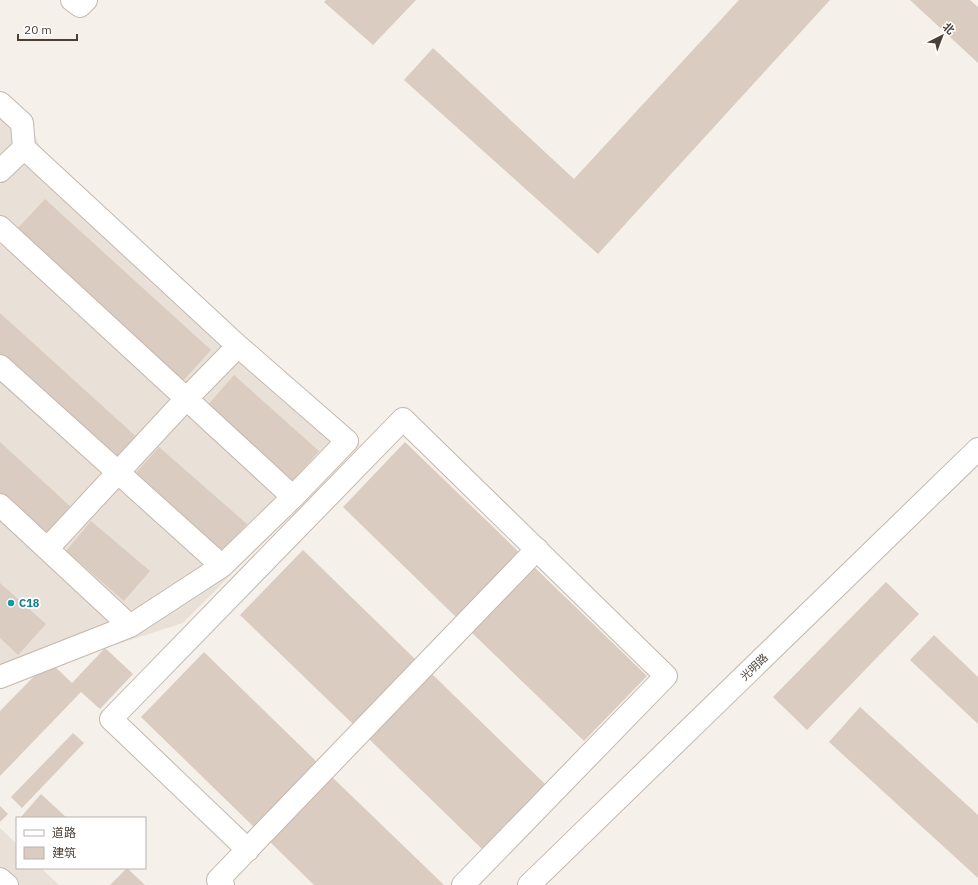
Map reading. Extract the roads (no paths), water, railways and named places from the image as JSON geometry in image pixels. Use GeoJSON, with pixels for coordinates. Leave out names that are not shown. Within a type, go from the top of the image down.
{"type":"FeatureCollection","features":[{"type":"Feature","properties":{"kind":"street"},"geometry":{"type":"LineString","coordinates":[[72,0],[80,6],[86,0]]}},
{"type":"Feature","properties":{"kind":"street"},"geometry":{"type":"LineString","coordinates":[[0,103],[22,123],[24,148],[238,346],[347,441],[293,497],[222,566],[130,626],[3,672]]}},
{"type":"Feature","properties":{"kind":"street"},"geometry":{"type":"LineString","coordinates":[[0,170],[24,148]]}},
{"type":"Feature","properties":{"kind":"street"},"geometry":{"type":"LineString","coordinates":[[0,227],[293,497]]}},
{"type":"Feature","properties":{"kind":"street"},"geometry":{"type":"LineString","coordinates":[[47,549],[186,399],[238,346]]}},
{"type":"Feature","properties":{"kind":"street"},"geometry":{"type":"LineString","coordinates":[[0,366],[222,566]]}},
{"type":"Feature","properties":{"kind":"street"},"geometry":{"type":"LineString","coordinates":[[248,850],[111,719],[404,419],[666,676],[463,885]]}},
{"type":"Feature","properties":{"kind":"street","name":"光明路"},"geometry":{"type":"LineString","coordinates":[[529,885],[978,449]]}},
{"type":"Feature","properties":{"kind":"street"},"geometry":{"type":"LineString","coordinates":[[0,505],[130,626]]}},
{"type":"Feature","properties":{"kind":"street"},"geometry":{"type":"LineString","coordinates":[[223,885],[218,880],[538,549]]}},
{"type":"Feature","properties":{"kind":"street"},"geometry":{"type":"LineString","coordinates":[[0,879],[7,885]]}},
{"type":"Feature","properties":{"kind":"place","name":"C18"},"geometry":{"type":"Point","coordinates":[11,603]}}]}
